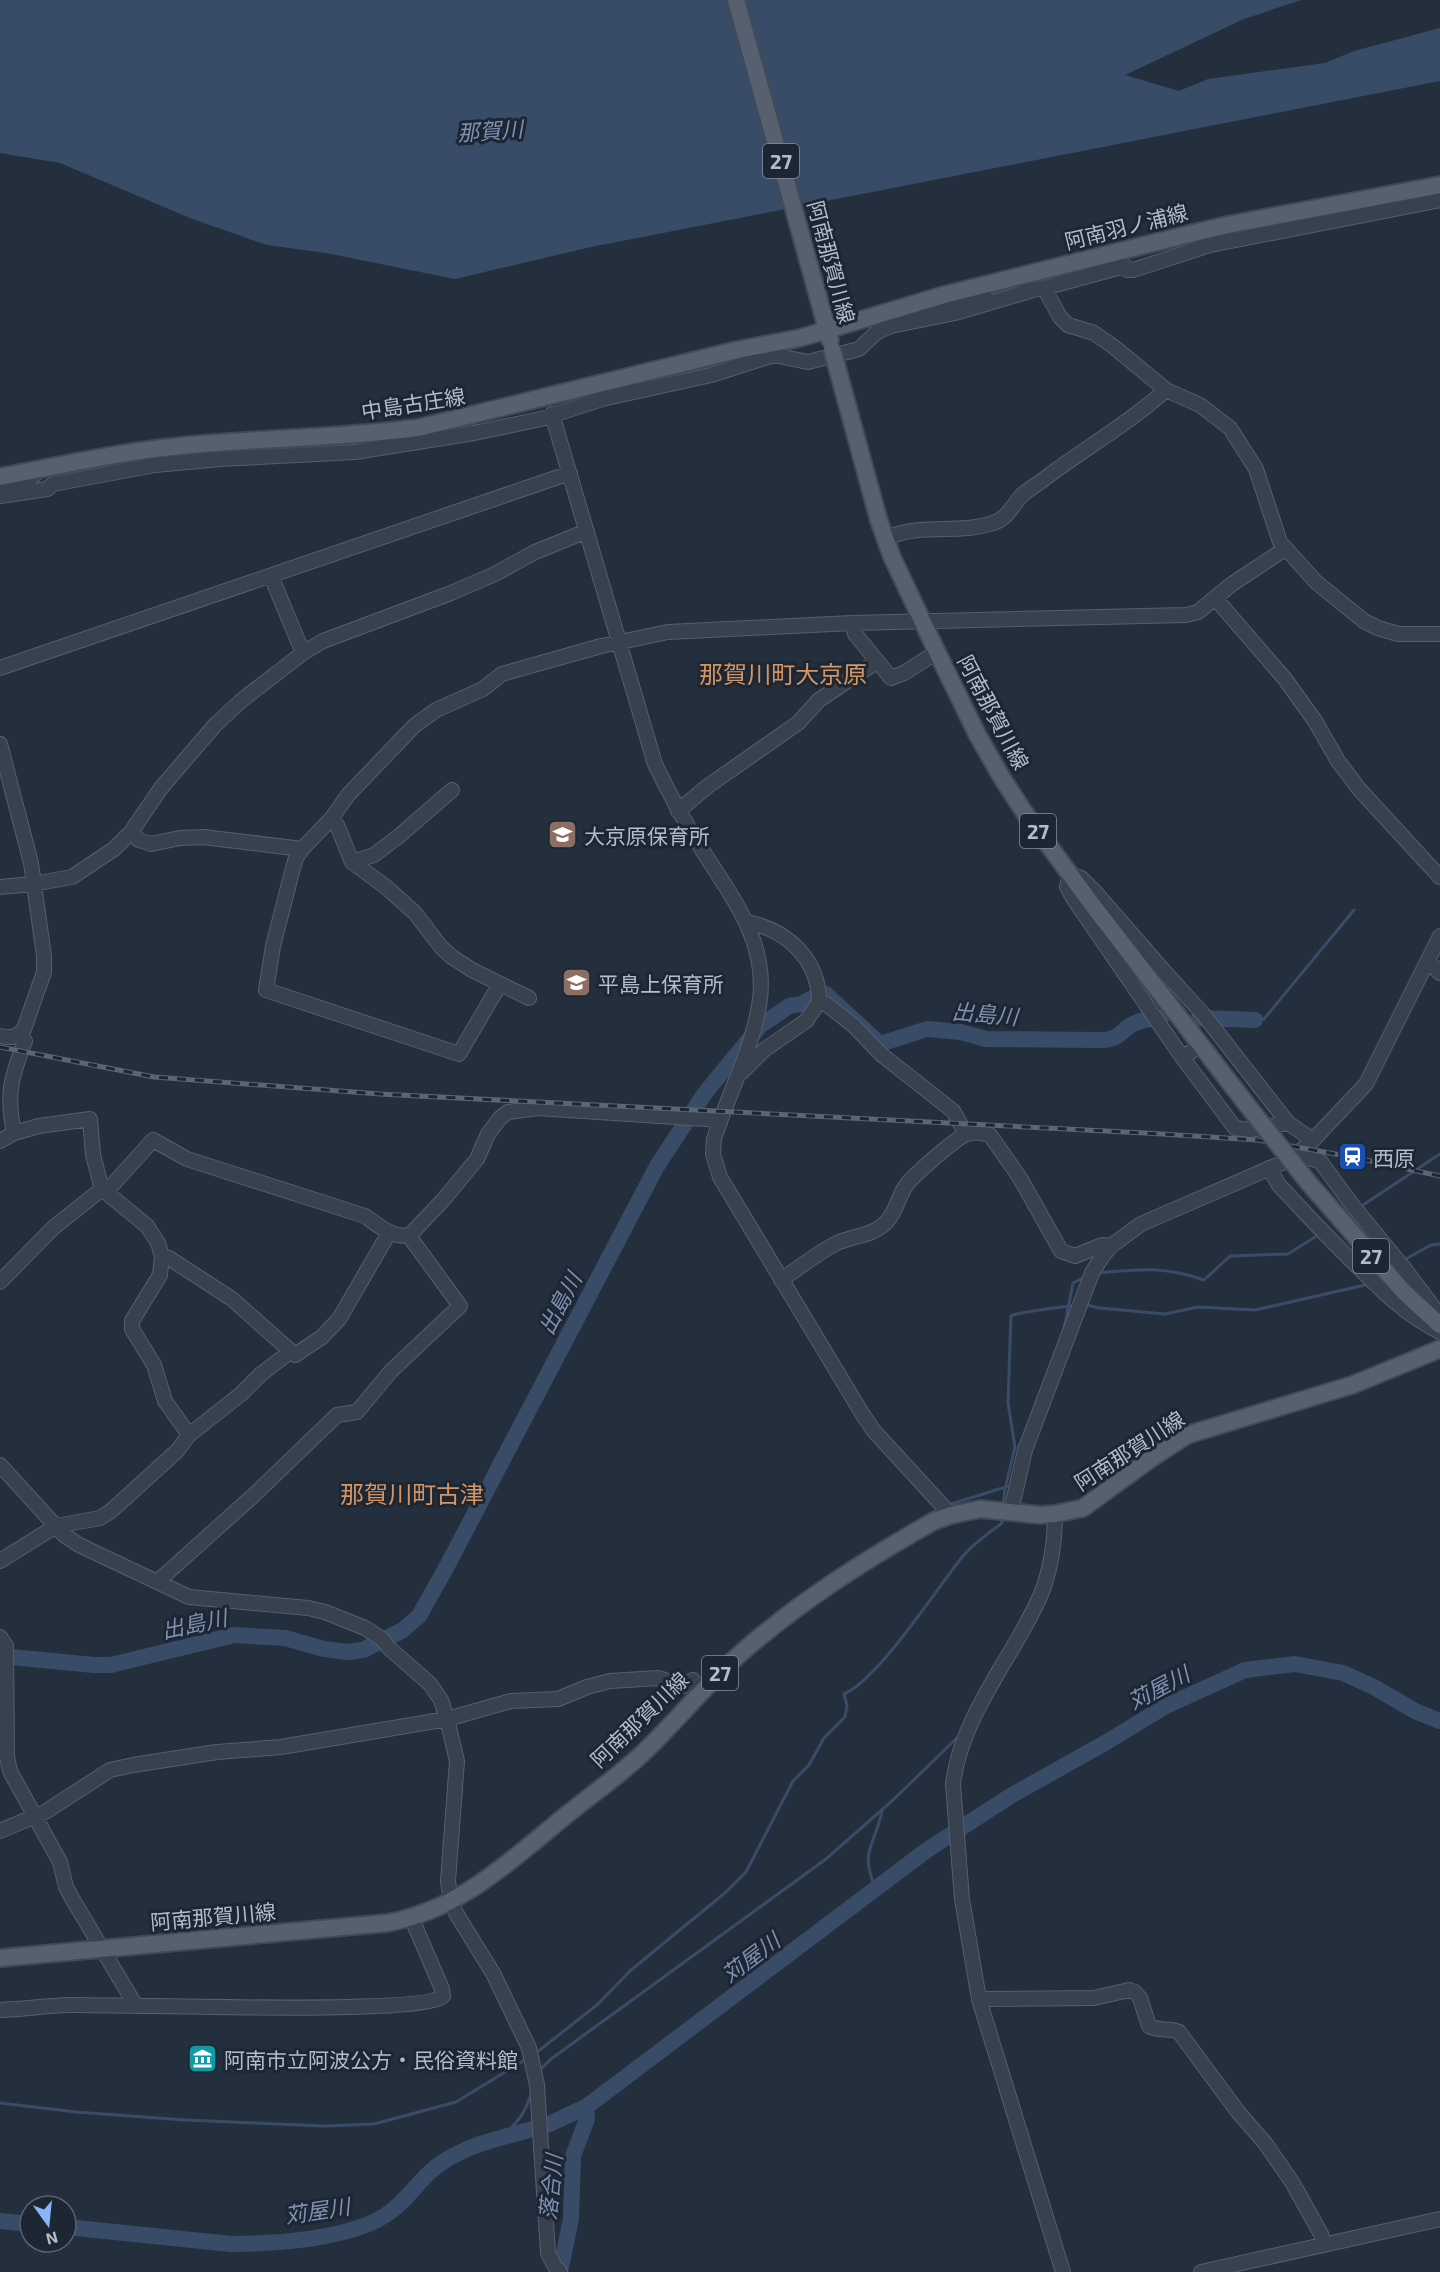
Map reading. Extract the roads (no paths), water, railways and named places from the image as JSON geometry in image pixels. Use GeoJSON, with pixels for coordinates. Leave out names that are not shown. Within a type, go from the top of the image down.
{"type":"FeatureCollection","features":[{"type":"Feature","properties":{"kind":"main road","name":"阿南那賀川線"},"geometry":{"type":"LineString","coordinates":[[736,0],[879,520],[892,557],[978,736],[1024,812],[1251,1110],[1308,1182],[1403,1291],[1440,1325]]}},
{"type":"Feature","properties":{"kind":"main road","name":"阿南羽ノ浦線"},"geometry":{"type":"LineString","coordinates":[[826,326],[1227,225],[1440,185]]}},
{"type":"Feature","properties":{"kind":"main road","name":"中島古庄線"},"geometry":{"type":"LineString","coordinates":[[0,477],[122,453],[182,446],[370,434],[418,428],[826,326]]}},
{"type":"Feature","properties":{"kind":"main road","name":"阿南那賀川線"},"geometry":{"type":"LineString","coordinates":[[0,1958],[387,1923],[433,1911],[491,1877],[642,1754],[699,1686],[790,1612],[830,1583],[934,1521],[980,1509],[1011,1510],[1040,1515],[1083,1508],[1187,1435],[1352,1385],[1440,1349]]}},
{"type":"Feature","properties":{"kind":"street"},"geometry":{"type":"LineString","coordinates":[[0,496],[47,489],[53,484],[155,465],[354,452],[434,440],[541,419],[602,399],[711,375],[774,355],[808,362],[860,348],[877,332],[899,324],[955,313],[1125,266],[1127,270],[1133,270],[1210,245],[1440,200]]}},
{"type":"Feature","properties":{"kind":"street"},"geometry":{"type":"LineString","coordinates":[[899,324],[944,298],[1037,289]]}},
{"type":"Feature","properties":{"kind":"street"},"geometry":{"type":"LineString","coordinates":[[1037,289],[1068,325],[1094,333],[1166,390],[1200,405],[1230,428],[1256,469],[1275,529],[1285,549],[1316,582],[1364,621],[1398,634],[1440,634]]}},
{"type":"Feature","properties":{"kind":"street"},"geometry":{"type":"LineString","coordinates":[[886,538],[900,532],[917,529],[980,526],[996,522],[1010,511],[1022,496],[1073,458],[1136,416],[1166,390]]}},
{"type":"Feature","properties":{"kind":"street"},"geometry":{"type":"LineString","coordinates":[[488,412],[499,416],[538,412],[552,414]]}},
{"type":"Feature","properties":{"kind":"street"},"geometry":{"type":"LineString","coordinates":[[552,414],[655,764],[678,811],[735,898],[747,922],[757,956],[759,1006],[746,1054],[714,1139],[713,1154],[720,1177],[874,1431],[951,1515]]}},
{"type":"Feature","properties":{"kind":"street"},"geometry":{"type":"LineString","coordinates":[[0,492],[29,480],[40,469]]}},
{"type":"Feature","properties":{"kind":"street"},"geometry":{"type":"LineString","coordinates":[[0,668],[570,472]]}},
{"type":"Feature","properties":{"kind":"street"},"geometry":{"type":"LineString","coordinates":[[0,887],[72,877],[114,849],[131,832],[161,788],[215,725],[242,700],[323,641],[347,630],[451,593],[495,574],[535,552],[587,531]]}},
{"type":"Feature","properties":{"kind":"street"},"geometry":{"type":"LineString","coordinates":[[500,984],[459,1053],[266,990],[273,946],[296,858],[382,758],[414,726],[436,710],[483,689],[502,674],[531,664],[668,632],[852,623],[1186,615],[1198,612],[1240,578],[1285,549]]}},
{"type":"Feature","properties":{"kind":"street"},"geometry":{"type":"LineString","coordinates":[[271,576],[303,654]]}},
{"type":"Feature","properties":{"kind":"street"},"geometry":{"type":"LineString","coordinates":[[1215,598],[1285,679],[1359,789],[1440,877]]}},
{"type":"Feature","properties":{"kind":"street"},"geometry":{"type":"LineString","coordinates":[[852,623],[855,634],[891,678],[904,673],[937,651]]}},
{"type":"Feature","properties":{"kind":"street"},"geometry":{"type":"LineString","coordinates":[[678,811],[708,786],[798,723],[819,700],[876,662]]}},
{"type":"Feature","properties":{"kind":"street"},"geometry":{"type":"LineString","coordinates":[[0,744],[31,863],[44,972],[20,1035],[14,1038],[0,1036]]}},
{"type":"Feature","properties":{"kind":"street"},"geometry":{"type":"LineString","coordinates":[[352,862],[374,855],[452,790]]}},
{"type":"Feature","properties":{"kind":"street"},"geometry":{"type":"LineString","coordinates":[[331,819],[337,825],[352,862],[386,887],[415,913],[441,947],[452,957],[529,998]]}},
{"type":"Feature","properties":{"kind":"street"},"geometry":{"type":"LineString","coordinates":[[131,832],[139,840],[150,844],[180,838],[203,837],[302,849]]}},
{"type":"Feature","properties":{"kind":"street"},"geometry":{"type":"LineString","coordinates":[[1288,1123],[1250,1130],[1235,1128],[1186,1055],[1156,1019],[1073,898],[1067,887],[1070,874],[1081,878],[1096,893],[1288,1123],[1313,1140]]}},
{"type":"Feature","properties":{"kind":"street"},"geometry":{"type":"LineString","coordinates":[[737,1077],[764,1050],[806,1022],[819,1002],[815,972],[805,956],[778,932],[763,925],[747,922]]}},
{"type":"Feature","properties":{"kind":"street"},"geometry":{"type":"LineString","coordinates":[[1011,1510],[1029,1439],[1092,1273],[1101,1257],[1111,1246],[1141,1224],[1296,1155],[1313,1140],[1366,1084],[1440,936]]}},
{"type":"Feature","properties":{"kind":"street"},"geometry":{"type":"LineString","coordinates":[[1428,961],[1440,973]]}},
{"type":"Feature","properties":{"kind":"street"},"geometry":{"type":"LineString","coordinates":[[819,1002],[826,1004],[853,1025],[882,1055],[948,1107],[958,1118],[966,1134]]}},
{"type":"Feature","properties":{"kind":"street"},"geometry":{"type":"LineString","coordinates":[[14,1133],[10,1111],[10,1088],[25,1041],[20,1035]]}},
{"type":"Feature","properties":{"kind":"street"},"geometry":{"type":"LineString","coordinates":[[0,1282],[53,1228],[104,1190],[153,1140],[188,1159],[365,1216],[389,1233],[400,1237],[409,1236],[444,1199],[477,1159],[488,1134],[500,1118],[508,1112],[538,1108],[720,1120]]}},
{"type":"Feature","properties":{"kind":"street"},"geometry":{"type":"LineString","coordinates":[[0,1142],[14,1133],[39,1126],[90,1119],[93,1155],[104,1190],[147,1226],[158,1243],[162,1256],[160,1275],[132,1321],[132,1329],[154,1365],[165,1401],[189,1435]]}},
{"type":"Feature","properties":{"kind":"street"},"geometry":{"type":"LineString","coordinates":[[781,1280],[837,1243],[866,1235],[882,1226],[892,1215],[904,1188],[912,1178],[966,1134],[990,1135],[1020,1178],[1061,1251],[1075,1256],[1102,1245],[1111,1246]]}},
{"type":"Feature","properties":{"kind":"street"},"geometry":{"type":"LineString","coordinates":[[1296,1155],[1320,1161],[1440,1316]]}},
{"type":"Feature","properties":{"kind":"street"},"geometry":{"type":"LineString","coordinates":[[1269,1168],[1280,1185],[1403,1311],[1418,1322],[1440,1332]]}},
{"type":"Feature","properties":{"kind":"street"},"geometry":{"type":"LineString","coordinates":[[162,1256],[169,1258],[232,1299],[295,1355],[322,1337],[339,1319],[389,1233]]}},
{"type":"Feature","properties":{"kind":"street"},"geometry":{"type":"LineString","coordinates":[[157,1582],[254,1495],[337,1415],[357,1412],[391,1371],[460,1306],[409,1236]]}},
{"type":"Feature","properties":{"kind":"street"},"geometry":{"type":"LineString","coordinates":[[0,1561],[56,1526],[100,1518],[111,1511],[177,1450],[189,1435],[290,1352]]}},
{"type":"Feature","properties":{"kind":"street"},"geometry":{"type":"LineString","coordinates":[[0,1465],[56,1526],[79,1545],[189,1597],[308,1608],[326,1612],[365,1628],[430,1684],[441,1700],[457,1761],[448,1881],[451,1901],[494,1975],[529,2048],[537,2085],[549,2253],[560,2272]]}},
{"type":"Feature","properties":{"kind":"street"},"geometry":{"type":"LineString","coordinates":[[1055,1514],[1055,1535],[1045,1583],[1028,1621],[963,1742],[955,1767],[953,1784],[962,1899],[979,2000],[1063,2272]]}},
{"type":"Feature","properties":{"kind":"street"},"geometry":{"type":"LineString","coordinates":[[0,1637],[6,1646],[3,1758],[60,1862],[66,1887],[136,2006]]}},
{"type":"Feature","properties":{"kind":"street"},"geometry":{"type":"LineString","coordinates":[[0,1831],[37,1820],[110,1770],[133,1765],[217,1752],[281,1748],[448,1722],[511,1701],[558,1699],[587,1687],[610,1681],[658,1678],[684,1686],[693,1680],[699,1686]]}},
{"type":"Feature","properties":{"kind":"street"},"geometry":{"type":"LineString","coordinates":[[0,2010],[68,2005],[422,2004],[441,1999],[443,1996],[412,1918]]}},
{"type":"Feature","properties":{"kind":"street"},"geometry":{"type":"LineString","coordinates":[[979,2000],[1094,1998],[1129,1990],[1135,1992],[1140,1998],[1149,2026],[1158,2031],[1174,2029],[1179,2032],[1238,2112],[1265,2143],[1292,2182],[1321,2234],[1324,2244]]}},
{"type":"Feature","properties":{"kind":"street"},"geometry":{"type":"LineString","coordinates":[[1201,2272],[1440,2219]]}},
{"type":"Feature","properties":{"kind":"water","name":"那賀川"},"geometry":{"type":"Polygon","coordinates":[[[0,0],[1301,0],[1244,19],[1125,75],[1179,91],[1208,79],[1325,63],[1354,51],[1440,28],[1440,81],[591,247],[455,279],[326,253],[267,245],[190,218],[60,163],[0,153],[0,0]]]}},
{"type":"Feature","properties":{"kind":"waterway"},"geometry":{"type":"LineString","coordinates":[[1255,1020],[1264,1019],[1354,910]]}},
{"type":"Feature","properties":{"kind":"waterway","name":"出島川"},"geometry":{"type":"LineString","coordinates":[[0,1656],[111,1665],[234,1635],[285,1638],[324,1649],[348,1652],[363,1650],[403,1630],[419,1616],[446,1568],[657,1166],[705,1093],[760,1026],[789,1006],[801,1004],[823,993],[880,1044],[927,1029],[961,1032],[986,1039],[1105,1040],[1117,1036],[1134,1023],[1161,1018]]}},
{"type":"Feature","properties":{"kind":"waterway","name":"出島川"},"geometry":{"type":"LineString","coordinates":[[1199,1018],[1255,1020]]}},
{"type":"Feature","properties":{"kind":"waterway"},"geometry":{"type":"LineString","coordinates":[[1360,1207],[1440,1154]]}},
{"type":"Feature","properties":{"kind":"waterway"},"geometry":{"type":"LineString","coordinates":[[1098,1273],[1152,1270],[1176,1272],[1204,1280],[1230,1256],[1288,1254],[1315,1237]]}},
{"type":"Feature","properties":{"kind":"waterway"},"geometry":{"type":"LineString","coordinates":[[1404,1260],[1431,1245],[1440,1244]]}},
{"type":"Feature","properties":{"kind":"waterway"},"geometry":{"type":"LineString","coordinates":[[1064,1329],[1073,1283],[1085,1277]]}},
{"type":"Feature","properties":{"kind":"waterway"},"geometry":{"type":"LineString","coordinates":[[1086,1305],[1165,1314],[1198,1307],[1255,1310],[1365,1285]]}},
{"type":"Feature","properties":{"kind":"waterway"},"geometry":{"type":"LineString","coordinates":[[1003,1507],[1015,1447],[1008,1403],[1011,1316],[1076,1305]]}},
{"type":"Feature","properties":{"kind":"waterway"},"geometry":{"type":"LineString","coordinates":[[951,1504],[1012,1485]]}},
{"type":"Feature","properties":{"kind":"waterway"},"geometry":{"type":"LineString","coordinates":[[536,2053],[598,2004],[630,1971],[726,1892],[746,1872],[793,1781],[809,1765],[824,1738],[845,1717],[847,1706],[844,1694],[874,1671],[963,1556],[1002,1523],[1002,1516]]}},
{"type":"Feature","properties":{"kind":"waterway"},"geometry":{"type":"LineString","coordinates":[[808,1590],[830,1575]]}},
{"type":"Feature","properties":{"kind":"waterway","name":"苅屋川"},"geometry":{"type":"LineString","coordinates":[[78,2228],[249,2244],[291,2241],[336,2234],[375,2221],[397,2206],[438,2165],[458,2153],[483,2143],[549,2124],[586,2107],[927,1850],[1012,1795],[1166,1706],[1245,1670],[1295,1664],[1343,1673],[1374,1687],[1415,1711],[1440,1721]]}},
{"type":"Feature","properties":{"kind":"waterway"},"geometry":{"type":"LineString","coordinates":[[701,1681],[711,1671]]}},
{"type":"Feature","properties":{"kind":"waterway"},"geometry":{"type":"LineString","coordinates":[[542,2068],[551,2059],[826,1859],[893,1800],[960,1735]]}},
{"type":"Feature","properties":{"kind":"waterway"},"geometry":{"type":"LineString","coordinates":[[876,1890],[868,1857],[882,1811]]}},
{"type":"Feature","properties":{"kind":"waterway"},"geometry":{"type":"LineString","coordinates":[[19,1830],[35,1823]]}},
{"type":"Feature","properties":{"kind":"waterway"},"geometry":{"type":"LineString","coordinates":[[0,2103],[76,2112],[185,2120],[325,2126],[374,2124],[456,2102],[528,2058]]}},
{"type":"Feature","properties":{"kind":"waterway"},"geometry":{"type":"LineString","coordinates":[[502,2136],[519,2118],[530,2097]]}},
{"type":"Feature","properties":{"kind":"waterway","name":"落合川"},"geometry":{"type":"LineString","coordinates":[[560,2272],[571,2219],[573,2156],[587,2119],[586,2107]]}},
{"type":"Feature","properties":{"kind":"waterway","name":"苅屋川"},"geometry":{"type":"LineString","coordinates":[[0,2221],[18,2223]]}},
{"type":"Feature","properties":{"kind":"railway"},"geometry":{"type":"LineString","coordinates":[[0,1047],[154,1077],[380,1094],[1258,1140],[1440,1176]]}},
{"type":"Feature","properties":{"kind":"place","name":"大京原保育所"},"geometry":{"type":"Point","coordinates":[563,835]}},
{"type":"Feature","properties":{"kind":"place","name":"平島上保育所"},"geometry":{"type":"Point","coordinates":[577,983]}},
{"type":"Feature","properties":{"kind":"place","name":"西原"},"geometry":{"type":"Point","coordinates":[1352,1157]}},
{"type":"Feature","properties":{"kind":"place","name":"阿南市立阿波公方・民俗資料館"},"geometry":{"type":"Point","coordinates":[203,2059]}},
{"type":"Feature","properties":{"kind":"district","name":"那賀川町大京原"},"geometry":{"type":"Point","coordinates":[783,673]}},
{"type":"Feature","properties":{"kind":"district","name":"那賀川町古津"},"geometry":{"type":"Point","coordinates":[412,1493]}}]}
